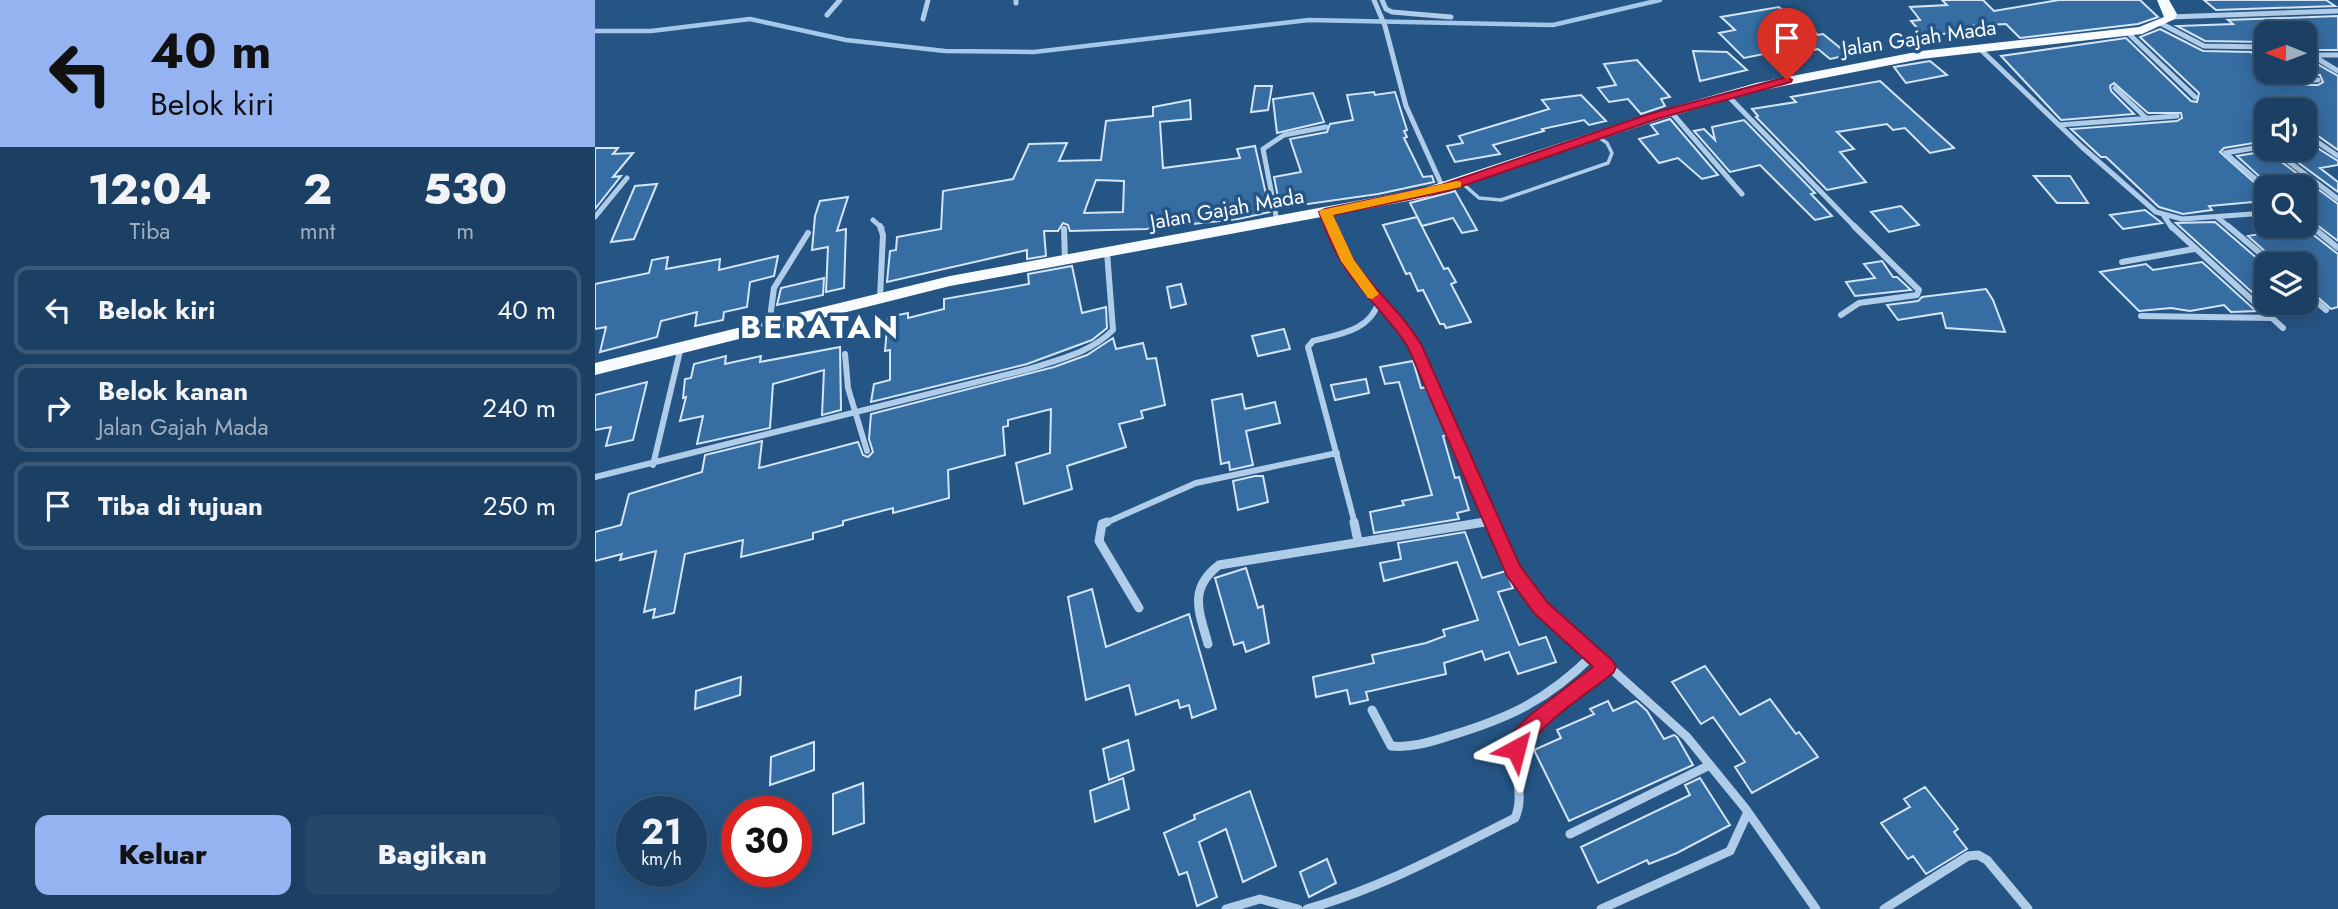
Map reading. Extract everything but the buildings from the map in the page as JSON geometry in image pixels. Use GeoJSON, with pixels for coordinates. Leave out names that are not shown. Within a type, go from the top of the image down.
{"type":"FeatureCollection","features":[{"type":"Feature","properties":{"kind":"highway"},"geometry":{"type":"LineString","coordinates":[[2163,0],[2166,20]]}},
{"type":"Feature","properties":{"kind":"highway","name":"Jalan Gajah Mada"},"geometry":{"type":"LineString","coordinates":[[595,369],[880,297],[1443,188],[1727,95],[1880,61],[2127,32],[2166,20]]}},
{"type":"Feature","properties":{"kind":"street"},"geometry":{"type":"LineString","coordinates":[[827,15],[839,0]]}},
{"type":"Feature","properties":{"kind":"street"},"geometry":{"type":"LineString","coordinates":[[923,19],[928,0]]}},
{"type":"Feature","properties":{"kind":"street"},"geometry":{"type":"LineString","coordinates":[[1374,0],[1383,19],[1406,106],[1443,188]]}},
{"type":"Feature","properties":{"kind":"street"},"geometry":{"type":"LineString","coordinates":[[1382,0],[1386,9],[1392,12],[1451,17]]}},
{"type":"Feature","properties":{"kind":"street"},"geometry":{"type":"LineString","coordinates":[[2166,20],[2338,11]]}},
{"type":"Feature","properties":{"kind":"street"},"geometry":{"type":"LineString","coordinates":[[2166,20],[2204,46],[2254,47]]}},
{"type":"Feature","properties":{"kind":"street"},"geometry":{"type":"LineString","coordinates":[[2127,32],[2195,97]]}},
{"type":"Feature","properties":{"kind":"street"},"geometry":{"type":"LineString","coordinates":[[1979,48],[2133,194],[2164,216],[2182,219],[2254,214]]}},
{"type":"Feature","properties":{"kind":"street"},"geometry":{"type":"LineString","coordinates":[[2317,55],[2338,55]]}},
{"type":"Feature","properties":{"kind":"street"},"geometry":{"type":"LineString","coordinates":[[2317,58],[2338,71]]}},
{"type":"Feature","properties":{"kind":"street"},"geometry":{"type":"LineString","coordinates":[[2115,88],[2146,118]]}},
{"type":"Feature","properties":{"kind":"street"},"geometry":{"type":"LineString","coordinates":[[1727,95],[1795,168],[1919,290],[1917,295],[1859,303],[1841,315]]}},
{"type":"Feature","properties":{"kind":"street"},"geometry":{"type":"LineString","coordinates":[[1671,112],[1742,194]]}},
{"type":"Feature","properties":{"kind":"street"},"geometry":{"type":"LineString","coordinates":[[2059,125],[2177,116]]}},
{"type":"Feature","properties":{"kind":"street"},"geometry":{"type":"LineString","coordinates":[[1277,221],[1263,149],[1284,135],[1326,127]]}},
{"type":"Feature","properties":{"kind":"street"},"geometry":{"type":"LineString","coordinates":[[2317,142],[2338,156]]}},
{"type":"Feature","properties":{"kind":"street"},"geometry":{"type":"LineString","coordinates":[[2254,148],[2225,153],[2254,178]]}},
{"type":"Feature","properties":{"kind":"street"},"geometry":{"type":"LineString","coordinates":[[2288,161],[2338,200]]}},
{"type":"Feature","properties":{"kind":"street"},"geometry":{"type":"LineString","coordinates":[[595,217],[627,178]]}},
{"type":"Feature","properties":{"kind":"street"},"geometry":{"type":"LineString","coordinates":[[1325,212],[1348,261],[1379,301],[1396,317],[1415,346],[1491,521],[1523,586],[1593,655],[1665,714],[1710,765],[1816,909]]}},
{"type":"Feature","properties":{"kind":"street"},"geometry":{"type":"LineString","coordinates":[[2164,216],[2170,227],[2283,328]]}},
{"type":"Feature","properties":{"kind":"street"},"geometry":{"type":"LineString","coordinates":[[2217,216],[2259,252]]}},
{"type":"Feature","properties":{"kind":"street"},"geometry":{"type":"LineString","coordinates":[[873,220],[882,229],[883,235],[880,297]]}},
{"type":"Feature","properties":{"kind":"street"},"geometry":{"type":"LineString","coordinates":[[1063,229],[1065,260]]}},
{"type":"Feature","properties":{"kind":"street"},"geometry":{"type":"LineString","coordinates":[[2317,231],[2338,248]]}},
{"type":"Feature","properties":{"kind":"street"},"geometry":{"type":"LineString","coordinates":[[769,325],[771,295],[789,259],[808,233]]}},
{"type":"Feature","properties":{"kind":"street"},"geometry":{"type":"LineString","coordinates":[[2122,262],[2194,249]]}},
{"type":"Feature","properties":{"kind":"street"},"geometry":{"type":"LineString","coordinates":[[595,477],[1029,369],[1099,344],[1108,337],[1114,324],[1107,252]]}},
{"type":"Feature","properties":{"kind":"street"},"geometry":{"type":"LineString","coordinates":[[1358,541],[1338,453],[1308,347],[1314,341],[1366,324],[1378,310],[1379,301]]}},
{"type":"Feature","properties":{"kind":"street"},"geometry":{"type":"LineString","coordinates":[[2317,302],[2326,310]]}},
{"type":"Feature","properties":{"kind":"street"},"geometry":{"type":"LineString","coordinates":[[2141,316],[2273,318]]}},
{"type":"Feature","properties":{"kind":"street"},"geometry":{"type":"LineString","coordinates":[[653,464],[681,347]]}},
{"type":"Feature","properties":{"kind":"street"},"geometry":{"type":"LineString","coordinates":[[845,354],[848,388],[867,451]]}},
{"type":"Feature","properties":{"kind":"street"},"geometry":{"type":"LineString","coordinates":[[1139,608],[1099,541],[1102,524],[1196,483],[1338,453]]}},
{"type":"Feature","properties":{"kind":"street"},"geometry":{"type":"LineString","coordinates":[[1208,645],[1197,598],[1201,580],[1209,571],[1240,560],[1491,521]]}},
{"type":"Feature","properties":{"kind":"street"},"geometry":{"type":"LineString","coordinates":[[1372,710],[1391,746],[1415,747],[1503,721],[1538,704],[1593,655]]}},
{"type":"Feature","properties":{"kind":"street"},"geometry":{"type":"LineString","coordinates":[[1307,909],[1355,895],[1395,878],[1514,818],[1523,795],[1516,755],[1521,738],[1607,667]]}},
{"type":"Feature","properties":{"kind":"street"},"geometry":{"type":"LineString","coordinates":[[1570,834],[1710,765]]}},
{"type":"Feature","properties":{"kind":"street"},"geometry":{"type":"LineString","coordinates":[[1601,909],[1730,850],[1747,814]]}},
{"type":"Feature","properties":{"kind":"street"},"geometry":{"type":"LineString","coordinates":[[1884,909],[1968,856],[1978,855],[1987,860],[2028,909]]}},
{"type":"Feature","properties":{"kind":"street"},"geometry":{"type":"LineString","coordinates":[[1226,909],[1259,899],[1298,909]]}},
{"type":"Feature","properties":{"kind":"lane"},"geometry":{"type":"LineString","coordinates":[[1462,183],[1476,199],[1487,202],[1591,172],[1608,163],[1612,153],[1607,143],[1596,136]]}},
{"type":"Feature","properties":{"kind":"waterway"},"geometry":{"type":"LineString","coordinates":[[595,31],[651,31],[750,19],[846,40],[945,51],[1034,52],[1309,20],[1553,25],[1660,0]]}},
{"type":"Feature","properties":{"kind":"slow traffic"},"geometry":{"type":"LineString","coordinates":[[1372,294],[1348,261],[1325,212],[1408,197],[1457,184]]}},
{"type":"Feature","properties":{"kind":"district","name":"BERATAN"},"geometry":{"type":"Point","coordinates":[820,327]}},
{"type":"Feature","properties":{"kind":"route"},"geometry":{"type":"LineString","coordinates":[[1516,749],[1517,743],[1537,722],[1607,667],[1542,608],[1513,570],[1415,346],[1396,317],[1357,275],[1334,236],[1325,212],[1443,188],[1653,117],[1787,80]]}}]}
